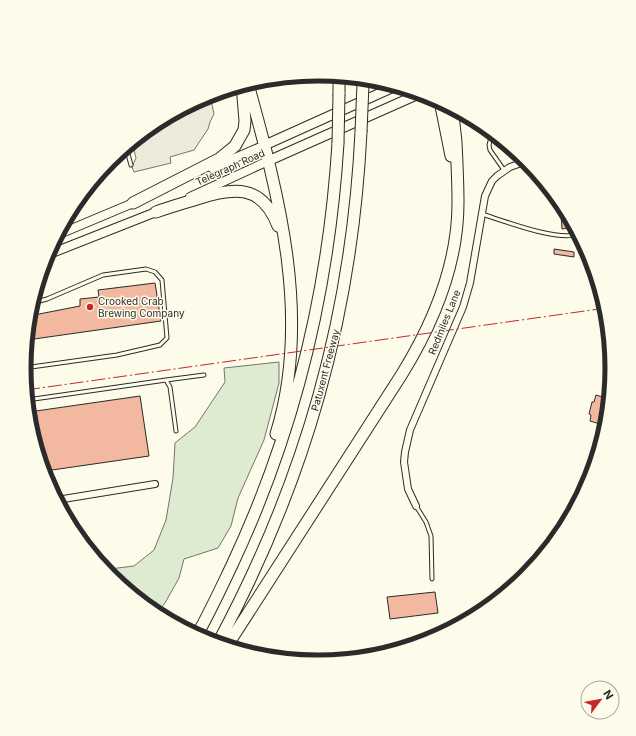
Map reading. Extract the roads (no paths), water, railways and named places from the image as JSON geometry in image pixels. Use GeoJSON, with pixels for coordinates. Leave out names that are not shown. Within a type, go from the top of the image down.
{"type":"FeatureCollection","features":[{"type":"Feature","properties":{"kind":"highway"},"geometry":{"type":"LineString","coordinates":[[200,629],[241,545],[258,505],[286,426],[303,368],[329,236],[338,143],[339,82]]}},
{"type":"Feature","properties":{"kind":"highway","name":"Patuxent Freeway"},"geometry":{"type":"LineString","coordinates":[[221,638],[263,554],[281,511],[310,429],[325,374],[338,322],[351,246],[358,190],[363,85]]}},
{"type":"Feature","properties":{"kind":"highway"},"geometry":{"type":"LineString","coordinates":[[241,545],[255,505],[279,424],[286,392],[290,362],[292,317],[286,251],[278,206],[265,145],[250,90]]}},
{"type":"Feature","properties":{"kind":"highway"},"geometry":{"type":"LineString","coordinates":[[133,203],[219,159],[235,146],[244,130],[245,121],[243,91]]}},
{"type":"Feature","properties":{"kind":"highway"},"geometry":{"type":"LineString","coordinates":[[442,109],[458,202]]}},
{"type":"Feature","properties":{"kind":"highway"},"geometry":{"type":"LineString","coordinates":[[230,641],[417,349],[435,313],[449,268],[458,221],[456,141],[454,115]]}},
{"type":"Feature","properties":{"kind":"highway"},"geometry":{"type":"LineString","coordinates":[[156,212],[225,191],[235,190],[247,192],[264,203],[270,209],[286,251]]}},
{"type":"Feature","properties":{"kind":"main road","name":"Telegraph Road"},"geometry":{"type":"LineString","coordinates":[[66,231],[387,90]]}},
{"type":"Feature","properties":{"kind":"main road","name":"Telegraph Road"},"geometry":{"type":"LineString","coordinates":[[56,251],[156,212],[413,97]]}},
{"type":"Feature","properties":{"kind":"street","name":"Redmiles Lane"},"geometry":{"type":"LineString","coordinates":[[416,506],[408,489],[405,471],[404,452],[407,440],[462,307],[470,283],[485,196],[492,181],[504,170],[519,163]]}},
{"type":"Feature","properties":{"kind":"street"},"geometry":{"type":"LineString","coordinates":[[63,499],[155,484]]}},
{"type":"Feature","properties":{"kind":"lane"},"geometry":{"type":"LineString","coordinates":[[491,138],[489,145],[490,150],[504,170]]}},
{"type":"Feature","properties":{"kind":"lane"},"geometry":{"type":"LineString","coordinates":[[128,153],[131,165]]}},
{"type":"Feature","properties":{"kind":"lane"},"geometry":{"type":"LineString","coordinates":[[481,214],[555,235],[572,236]]}},
{"type":"Feature","properties":{"kind":"lane"},"geometry":{"type":"LineString","coordinates":[[31,367],[117,355],[160,345],[167,338],[162,280],[155,272],[146,269],[103,275],[39,301]]}},
{"type":"Feature","properties":{"kind":"lane"},"geometry":{"type":"LineString","coordinates":[[33,399],[204,375]]}},
{"type":"Feature","properties":{"kind":"lane"},"geometry":{"type":"LineString","coordinates":[[166,380],[170,387],[176,431]]}},
{"type":"Feature","properties":{"kind":"lane"},"geometry":{"type":"LineString","coordinates":[[416,506],[426,522],[431,536],[432,579]]}},
{"type":"Feature","properties":{"kind":"place","name":"Crooked Crab Brewing Company"},"geometry":{"type":"Point","coordinates":[90,307]}}]}
